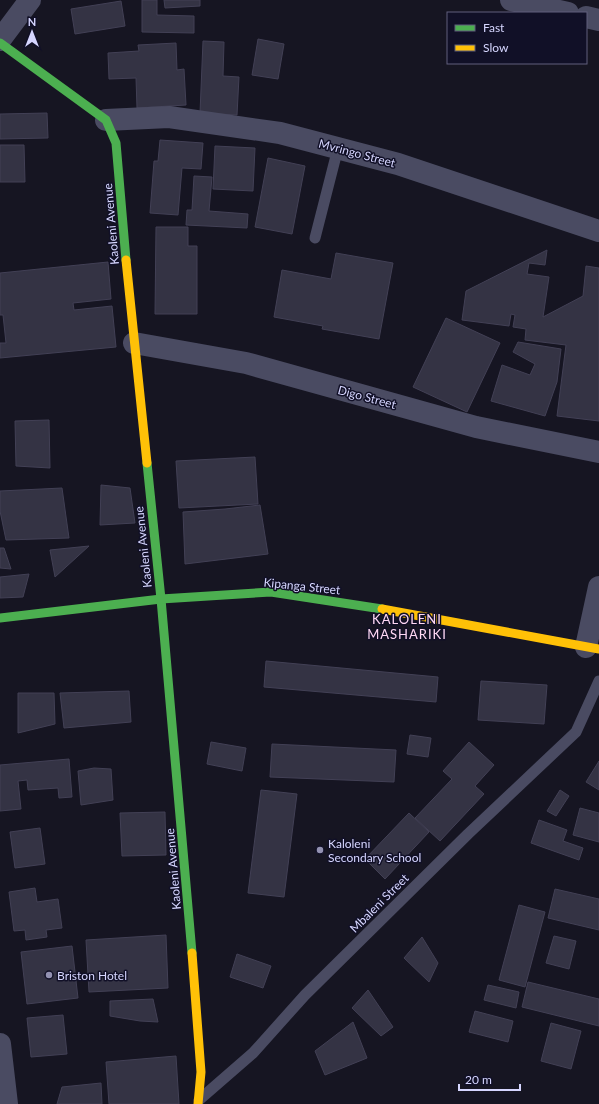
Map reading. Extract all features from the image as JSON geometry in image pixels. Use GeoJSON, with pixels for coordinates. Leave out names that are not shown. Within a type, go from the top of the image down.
{"type":"FeatureCollection","features":[{"type":"Feature","properties":{"kind":"street"},"geometry":{"type":"LineString","coordinates":[[0,42],[30,0]]}},
{"type":"Feature","properties":{"kind":"street"},"geometry":{"type":"LineString","coordinates":[[511,0],[564,12]]}},
{"type":"Feature","properties":{"kind":"street"},"geometry":{"type":"LineString","coordinates":[[587,17],[599,20]]}},
{"type":"Feature","properties":{"kind":"street","name":"Kaoleni Avenue"},"geometry":{"type":"LineString","coordinates":[[0,42],[106,120],[116,142],[134,343],[161,599],[196,990],[201,1072],[198,1102]]}},
{"type":"Feature","properties":{"kind":"street","name":"Mvringo Street"},"geometry":{"type":"LineString","coordinates":[[106,120],[168,117],[280,133],[398,164],[599,231]]}},
{"type":"Feature","properties":{"kind":"street","name":"Digo Street"},"geometry":{"type":"LineString","coordinates":[[134,343],[246,363],[476,427],[599,452]]}},
{"type":"Feature","properties":{"kind":"street"},"geometry":{"type":"LineString","coordinates":[[593,648],[599,587]]}},
{"type":"Feature","properties":{"kind":"street","name":"Kipanga Street"},"geometry":{"type":"LineString","coordinates":[[0,618],[161,599],[271,592],[366,606],[593,648]]}},
{"type":"Feature","properties":{"kind":"street"},"geometry":{"type":"LineString","coordinates":[[0,1044],[7,1104]]}},
{"type":"Feature","properties":{"kind":"lane"},"geometry":{"type":"LineString","coordinates":[[315,238],[338,148]]}},
{"type":"Feature","properties":{"kind":"lane","name":"Mbaleni Street"},"geometry":{"type":"LineString","coordinates":[[198,1102],[253,1053],[316,984],[468,834],[576,732],[599,681]]}},
{"type":"Feature","properties":{"kind":"building"},"geometry":{"type":"Polygon","coordinates":[[[142,0],[157,0],[157,15],[194,16],[194,33],[142,32],[142,0]]]}},
{"type":"Feature","properties":{"kind":"building"},"geometry":{"type":"Polygon","coordinates":[[[164,0],[200,0],[200,6],[165,8],[164,0]]]}},
{"type":"Feature","properties":{"kind":"building"},"geometry":{"type":"Polygon","coordinates":[[[121,1],[125,26],[75,34],[71,9],[121,1]]]}},
{"type":"Feature","properties":{"kind":"building"},"geometry":{"type":"Polygon","coordinates":[[[258,39],[284,44],[278,79],[252,75],[258,39]]]}},
{"type":"Feature","properties":{"kind":"building"},"geometry":{"type":"Polygon","coordinates":[[[203,41],[224,42],[223,76],[239,77],[237,115],[200,113],[203,41]]]}},
{"type":"Feature","properties":{"kind":"building"},"geometry":{"type":"Polygon","coordinates":[[[176,43],[177,70],[184,69],[186,105],[137,108],[136,78],[109,79],[108,53],[139,51],[138,45],[176,43]]]}},
{"type":"Feature","properties":{"kind":"building"},"geometry":{"type":"Polygon","coordinates":[[[47,113],[48,138],[0,139],[0,114],[47,113]]]}},
{"type":"Feature","properties":{"kind":"building"},"geometry":{"type":"Polygon","coordinates":[[[160,140],[203,143],[201,169],[182,168],[178,215],[150,213],[154,161],[158,161],[160,140]]]}},
{"type":"Feature","properties":{"kind":"building"},"geometry":{"type":"Polygon","coordinates":[[[0,145],[24,145],[25,182],[0,182],[0,145]]]}},
{"type":"Feature","properties":{"kind":"building"},"geometry":{"type":"Polygon","coordinates":[[[215,146],[255,148],[253,191],[213,189],[215,146]]]}},
{"type":"Feature","properties":{"kind":"building"},"geometry":{"type":"Polygon","coordinates":[[[268,158],[305,166],[292,234],[255,227],[268,158]]]}},
{"type":"Feature","properties":{"kind":"building"},"geometry":{"type":"Polygon","coordinates":[[[194,176],[212,177],[209,211],[248,214],[247,228],[186,225],[187,210],[192,210],[194,176]]]}},
{"type":"Feature","properties":{"kind":"building"},"geometry":{"type":"Polygon","coordinates":[[[156,227],[188,227],[188,246],[197,246],[197,314],[155,314],[156,227]]]}},
{"type":"Feature","properties":{"kind":"building"},"geometry":{"type":"Polygon","coordinates":[[[547,250],[545,265],[529,263],[527,274],[549,277],[543,317],[583,296],[586,266],[599,268],[599,421],[557,416],[566,345],[525,340],[526,329],[513,327],[515,315],[511,314],[509,326],[462,320],[466,291],[547,250]]]}},
{"type":"Feature","properties":{"kind":"building"},"geometry":{"type":"Polygon","coordinates":[[[336,253],[393,263],[379,339],[322,329],[323,326],[274,317],[282,270],[331,279],[336,253]]]}},
{"type":"Feature","properties":{"kind":"building"},"geometry":{"type":"Polygon","coordinates":[[[108,262],[111,299],[73,303],[74,310],[112,306],[116,347],[0,358],[0,343],[6,343],[3,315],[0,315],[0,273],[108,262]]]}},
{"type":"Feature","properties":{"kind":"building"},"geometry":{"type":"Polygon","coordinates":[[[446,318],[500,343],[467,412],[413,387],[446,318]]]}},
{"type":"Feature","properties":{"kind":"building"},"geometry":{"type":"Polygon","coordinates":[[[518,342],[561,349],[557,382],[545,416],[491,401],[502,365],[530,375],[535,364],[513,352],[518,342]]]}},
{"type":"Feature","properties":{"kind":"building"},"geometry":{"type":"Polygon","coordinates":[[[49,420],[50,468],[16,466],[15,421],[49,420]]]}},
{"type":"Feature","properties":{"kind":"building"},"geometry":{"type":"Polygon","coordinates":[[[255,457],[258,504],[179,508],[176,461],[255,457]]]}},
{"type":"Feature","properties":{"kind":"building"},"geometry":{"type":"Polygon","coordinates":[[[101,485],[130,488],[135,523],[100,525],[101,485]]]}},
{"type":"Feature","properties":{"kind":"building"},"geometry":{"type":"Polygon","coordinates":[[[62,488],[69,538],[6,540],[0,511],[0,491],[62,488]]]}},
{"type":"Feature","properties":{"kind":"building"},"geometry":{"type":"Polygon","coordinates":[[[260,505],[268,554],[185,564],[183,512],[260,505]]]}},
{"type":"Feature","properties":{"kind":"building"},"geometry":{"type":"Polygon","coordinates":[[[89,546],[55,577],[50,550],[89,546]]]}},
{"type":"Feature","properties":{"kind":"building"},"geometry":{"type":"Polygon","coordinates":[[[0,548],[4,548],[11,569],[0,568],[0,548]]]}},
{"type":"Feature","properties":{"kind":"building"},"geometry":{"type":"Polygon","coordinates":[[[29,574],[23,597],[0,598],[0,577],[29,574]]]}},
{"type":"Feature","properties":{"kind":"building"},"geometry":{"type":"Polygon","coordinates":[[[266,661],[438,677],[436,702],[264,687],[266,661]]]}},
{"type":"Feature","properties":{"kind":"building"},"geometry":{"type":"Polygon","coordinates":[[[481,681],[547,685],[544,724],[478,720],[481,681]]]}},
{"type":"Feature","properties":{"kind":"building"},"geometry":{"type":"Polygon","coordinates":[[[129,691],[131,722],[64,728],[60,693],[129,691]]]}},
{"type":"Feature","properties":{"kind":"building"},"geometry":{"type":"Polygon","coordinates":[[[18,693],[54,693],[55,724],[18,733],[18,693]]]}},
{"type":"Feature","properties":{"kind":"building"},"geometry":{"type":"Polygon","coordinates":[[[410,735],[431,738],[428,757],[407,754],[410,735]]]}},
{"type":"Feature","properties":{"kind":"building"},"geometry":{"type":"Polygon","coordinates":[[[211,742],[246,748],[242,771],[207,764],[211,742]]]}},
{"type":"Feature","properties":{"kind":"building"},"geometry":{"type":"Polygon","coordinates":[[[469,742],[494,765],[475,786],[484,794],[440,841],[415,818],[452,779],[443,771],[469,742]]]}},
{"type":"Feature","properties":{"kind":"building"},"geometry":{"type":"Polygon","coordinates":[[[272,744],[396,750],[394,782],[270,777],[272,744]]]}},
{"type":"Feature","properties":{"kind":"building"},"geometry":{"type":"Polygon","coordinates":[[[69,759],[72,797],[59,798],[58,788],[28,790],[27,780],[18,781],[21,809],[0,811],[0,765],[69,759]]]}},
{"type":"Feature","properties":{"kind":"building"},"geometry":{"type":"Polygon","coordinates":[[[599,761],[599,790],[586,782],[599,761]]]}},
{"type":"Feature","properties":{"kind":"building"},"geometry":{"type":"Polygon","coordinates":[[[94,768],[111,769],[113,800],[81,805],[78,771],[94,768]]]}},
{"type":"Feature","properties":{"kind":"building"},"geometry":{"type":"Polygon","coordinates":[[[261,790],[297,794],[284,897],[248,893],[261,790]]]}},
{"type":"Feature","properties":{"kind":"building"},"geometry":{"type":"Polygon","coordinates":[[[560,790],[569,796],[556,816],[547,811],[560,790]]]}},
{"type":"Feature","properties":{"kind":"building"},"geometry":{"type":"Polygon","coordinates":[[[580,808],[599,813],[599,842],[573,835],[580,808]]]}},
{"type":"Feature","properties":{"kind":"building"},"geometry":{"type":"Polygon","coordinates":[[[165,812],[166,855],[122,856],[120,813],[165,812]]]}},
{"type":"Feature","properties":{"kind":"building"},"geometry":{"type":"Polygon","coordinates":[[[409,813],[429,832],[385,879],[365,859],[409,813]]]}},
{"type":"Feature","properties":{"kind":"building"},"geometry":{"type":"Polygon","coordinates":[[[539,820],[567,830],[563,841],[583,848],[579,860],[531,843],[539,820]]]}},
{"type":"Feature","properties":{"kind":"building"},"geometry":{"type":"Polygon","coordinates":[[[40,828],[45,864],[15,868],[10,832],[40,828]]]}},
{"type":"Feature","properties":{"kind":"building"},"geometry":{"type":"Polygon","coordinates":[[[35,888],[37,902],[58,899],[62,928],[46,930],[47,937],[26,940],[25,930],[14,931],[9,892],[35,888]]]}},
{"type":"Feature","properties":{"kind":"building"},"geometry":{"type":"Polygon","coordinates":[[[555,889],[599,899],[599,930],[548,918],[555,889]]]}},
{"type":"Feature","properties":{"kind":"building"},"geometry":{"type":"Polygon","coordinates":[[[519,905],[545,912],[525,987],[499,980],[519,905]]]}},
{"type":"Feature","properties":{"kind":"building"},"geometry":{"type":"Polygon","coordinates":[[[166,935],[168,988],[89,992],[86,940],[166,935]]]}},
{"type":"Feature","properties":{"kind":"building"},"geometry":{"type":"Polygon","coordinates":[[[554,936],[576,941],[569,969],[546,963],[554,936]]]}},
{"type":"Feature","properties":{"kind":"building"},"geometry":{"type":"Polygon","coordinates":[[[422,937],[438,963],[429,982],[404,958],[422,937]]]}},
{"type":"Feature","properties":{"kind":"building","name":"Briston Hotel"},"geometry":{"type":"Polygon","coordinates":[[[72,946],[78,998],[27,1004],[21,952],[72,946]]]}},
{"type":"Feature","properties":{"kind":"building"},"geometry":{"type":"Polygon","coordinates":[[[237,954],[271,966],[263,988],[230,977],[237,954]]]}},
{"type":"Feature","properties":{"kind":"building"},"geometry":{"type":"Polygon","coordinates":[[[528,982],[599,999],[599,1026],[522,1007],[528,982]]]}},
{"type":"Feature","properties":{"kind":"building"},"geometry":{"type":"Polygon","coordinates":[[[488,985],[519,992],[516,1008],[484,1000],[488,985]]]}},
{"type":"Feature","properties":{"kind":"building"},"geometry":{"type":"Polygon","coordinates":[[[368,990],[393,1027],[381,1036],[352,1008],[368,990]]]}},
{"type":"Feature","properties":{"kind":"building"},"geometry":{"type":"Polygon","coordinates":[[[153,999],[158,1022],[140,1021],[110,1016],[110,1001],[153,999]]]}},
{"type":"Feature","properties":{"kind":"building"},"geometry":{"type":"Polygon","coordinates":[[[475,1011],[513,1021],[508,1042],[469,1032],[475,1011]]]}},
{"type":"Feature","properties":{"kind":"building"},"geometry":{"type":"Polygon","coordinates":[[[63,1015],[67,1054],[31,1057],[27,1018],[63,1015]]]}},
{"type":"Feature","properties":{"kind":"building"},"geometry":{"type":"Polygon","coordinates":[[[353,1022],[367,1058],[325,1075],[315,1051],[353,1022]]]}},
{"type":"Feature","properties":{"kind":"building"},"geometry":{"type":"Polygon","coordinates":[[[551,1023],[581,1031],[571,1069],[541,1061],[551,1023]]]}},
{"type":"Feature","properties":{"kind":"building"},"geometry":{"type":"Polygon","coordinates":[[[176,1056],[179,1104],[109,1104],[106,1062],[176,1056]]]}},
{"type":"Feature","properties":{"kind":"building"},"geometry":{"type":"Polygon","coordinates":[[[101,1083],[102,1104],[57,1104],[62,1087],[101,1083]]]}},
{"type":"Feature","properties":{"kind":"traffic: fast"},"geometry":{"type":"LineString","coordinates":[[0,43],[106,120],[116,143],[126,260]]}},
{"type":"Feature","properties":{"kind":"traffic: fast"},"geometry":{"type":"LineString","coordinates":[[147,463],[161,599],[192,953]]}},
{"type":"Feature","properties":{"kind":"traffic: fast"},"geometry":{"type":"LineString","coordinates":[[0,618],[161,599],[271,592],[382,609]]}},
{"type":"Feature","properties":{"kind":"traffic: slow"},"geometry":{"type":"LineString","coordinates":[[126,260],[147,463]]}},
{"type":"Feature","properties":{"kind":"traffic: slow"},"geometry":{"type":"LineString","coordinates":[[382,609],[599,649]]}},
{"type":"Feature","properties":{"kind":"traffic: slow"},"geometry":{"type":"LineString","coordinates":[[192,953],[201,1072],[198,1104]]}},
{"type":"Feature","properties":{"kind":"place","name":"Kaloleni Secondary School"},"geometry":{"type":"Point","coordinates":[320,850]}},
{"type":"Feature","properties":{"kind":"place","name":"Briston Hotel"},"geometry":{"type":"Point","coordinates":[49,975]}},
{"type":"Feature","properties":{"kind":"district","name":"KALOLENI MASHARIKI"},"geometry":{"type":"Point","coordinates":[407,626]}}]}
